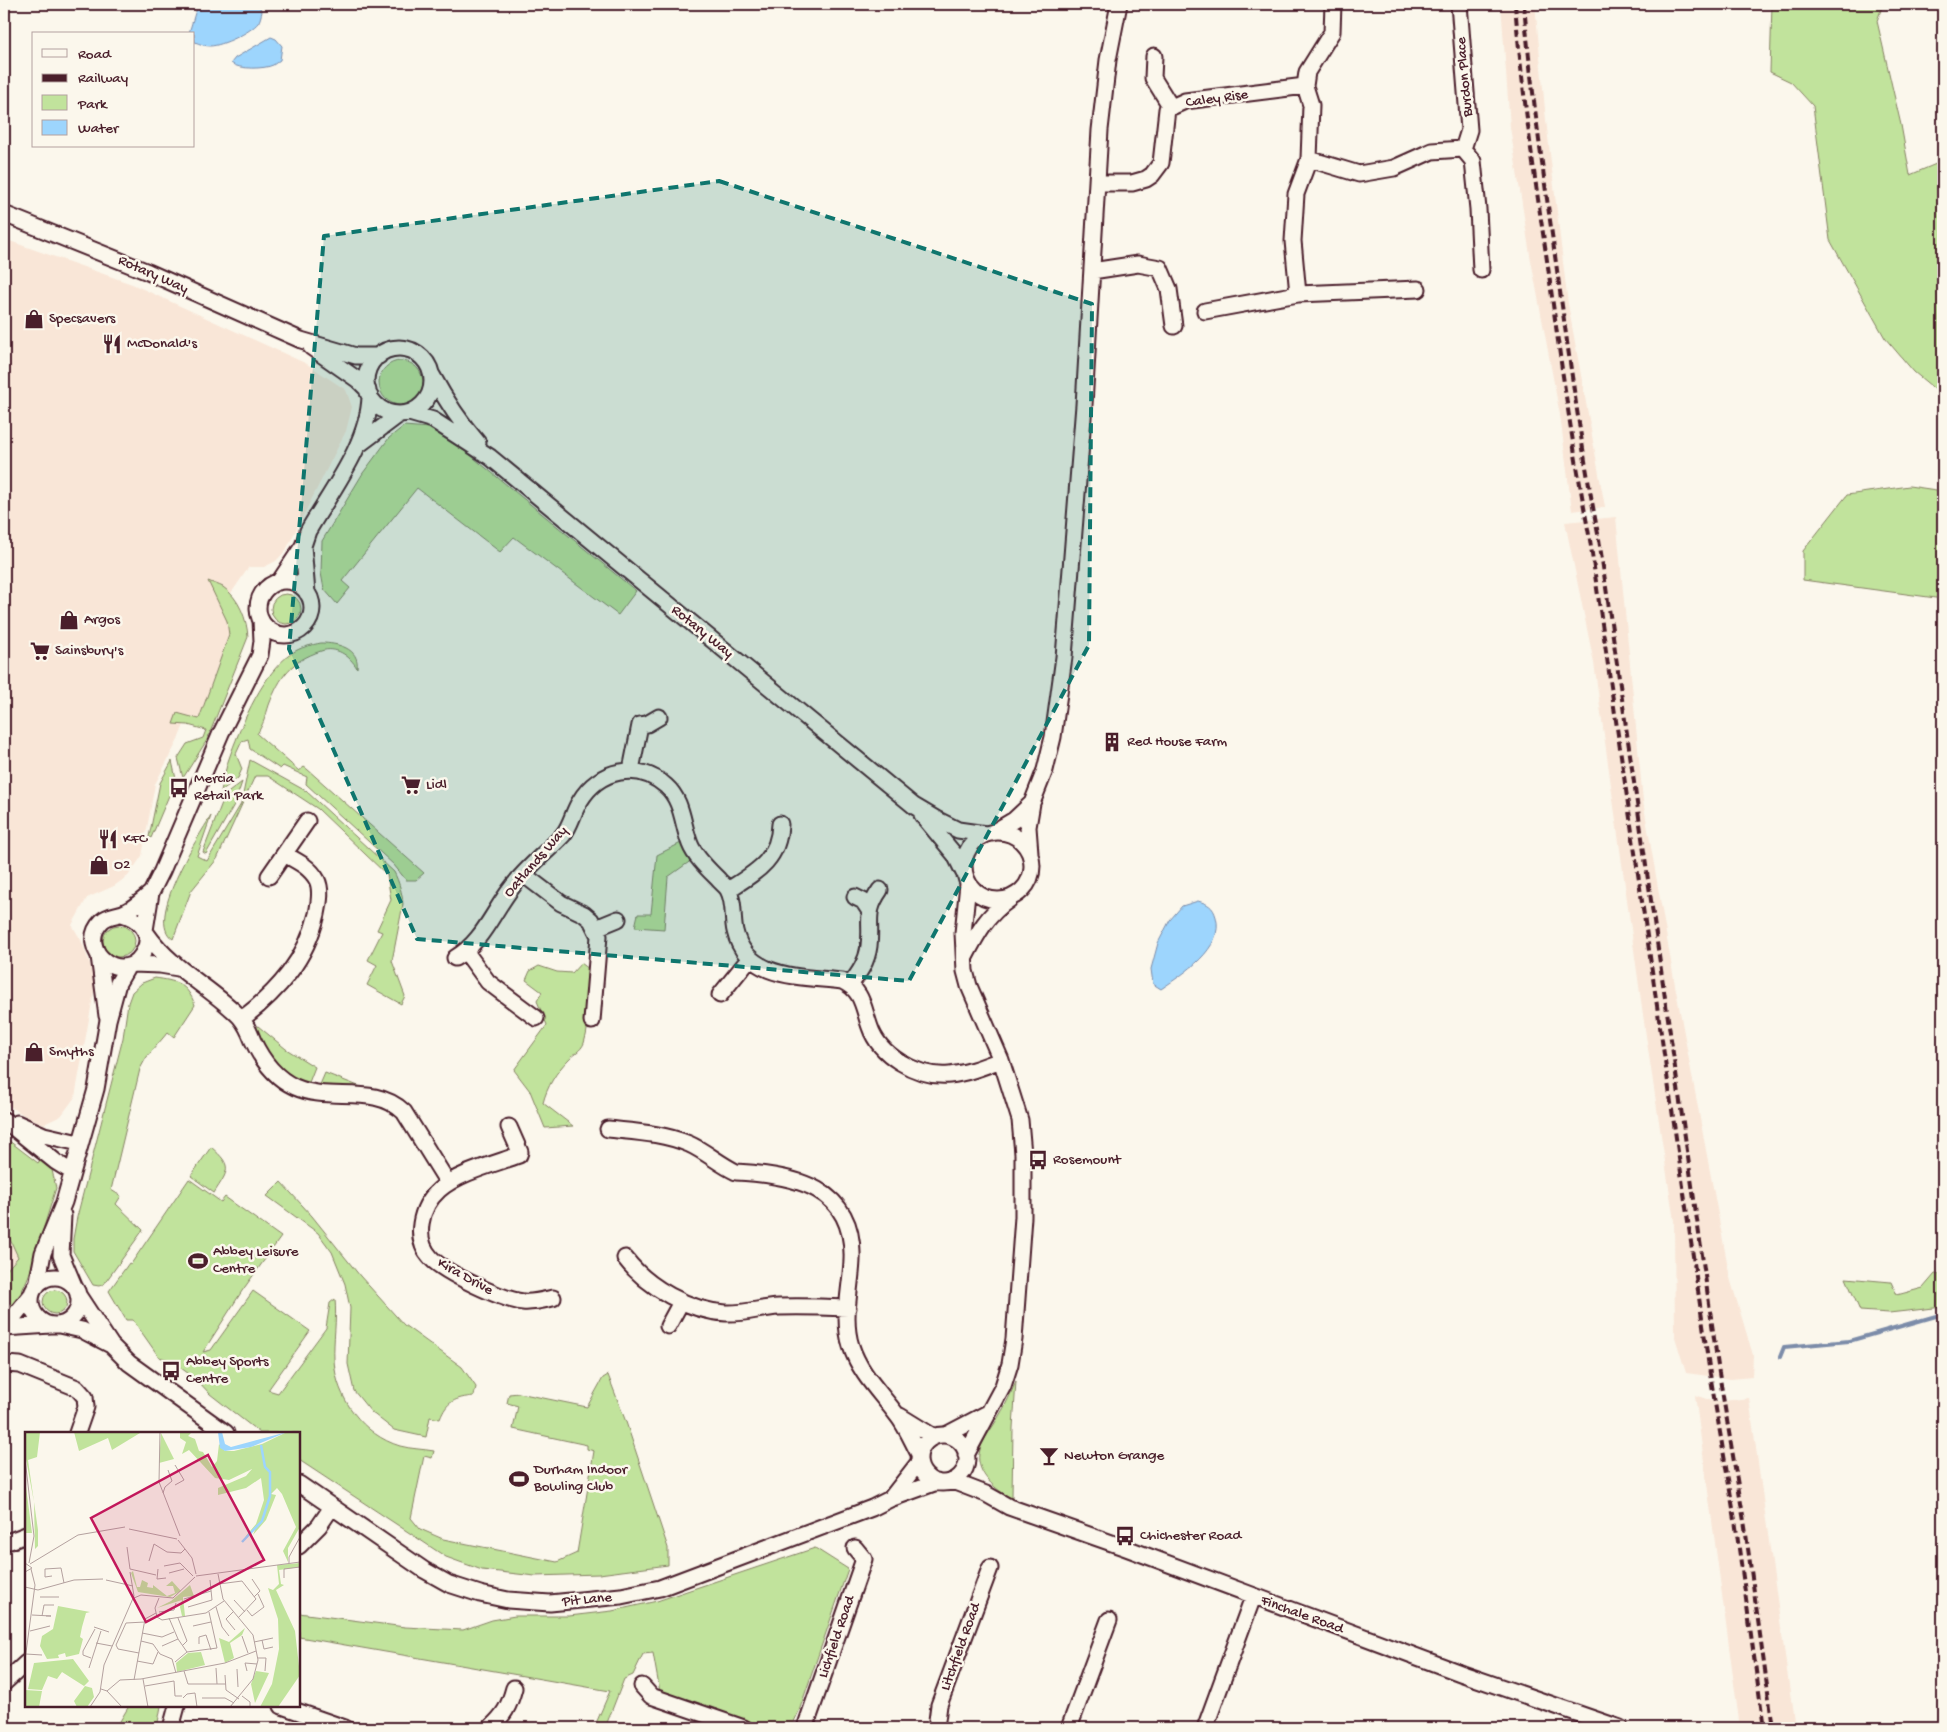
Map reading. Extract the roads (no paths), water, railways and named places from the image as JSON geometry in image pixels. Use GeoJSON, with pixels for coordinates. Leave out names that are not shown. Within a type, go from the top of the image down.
{"type":"FeatureCollection","features":[{"type":"Feature","properties":{"kind":"street"},"geometry":{"type":"LineString","coordinates":[[964,958],[982,925],[995,910],[1026,888],[1031,877],[1033,864],[1028,827],[1032,803],[1045,770],[1053,737],[1063,666],[1084,405],[1100,130],[1107,70],[1119,4]]}},
{"type":"Feature","properties":{"kind":"street"},"geometry":{"type":"LineString","coordinates":[[1298,294],[1293,240],[1296,194],[1309,159],[1311,105],[1305,86],[1307,72],[1332,32],[1333,4]]}},
{"type":"Feature","properties":{"kind":"street","name":"Burdon Place"},"geometry":{"type":"LineString","coordinates":[[1458,4],[1469,130],[1463,149]]}},
{"type":"Feature","properties":{"kind":"street"},"geometry":{"type":"LineString","coordinates":[[1154,56],[1153,78],[1171,107]]}},
{"type":"Feature","properties":{"kind":"street","name":"Caley Rise"},"geometry":{"type":"LineString","coordinates":[[1097,183],[1132,182],[1146,179],[1152,175],[1161,163],[1167,109],[1171,107],[1185,101],[1305,86]]}},
{"type":"Feature","properties":{"kind":"street"},"geometry":{"type":"LineString","coordinates":[[1309,159],[1359,174],[1394,168],[1432,151],[1463,149],[1473,161],[1481,270]]}},
{"type":"Feature","properties":{"kind":"street","name":"Rotary Way"},"geometry":{"type":"LineString","coordinates":[[4,214],[148,272],[301,340],[356,356],[379,356]]}},
{"type":"Feature","properties":{"kind":"street"},"geometry":{"type":"LineString","coordinates":[[1092,271],[1138,264],[1160,268],[1169,289],[1174,326]]}},
{"type":"Feature","properties":{"kind":"street"},"geometry":{"type":"LineString","coordinates":[[1205,311],[1298,294],[1418,290]]}},
{"type":"Feature","properties":{"kind":"street","name":"Rotary Way"},"geometry":{"type":"LineString","coordinates":[[301,340],[358,380],[369,393]]}},
{"type":"Feature","properties":{"kind":"street"},"geometry":{"type":"LineString","coordinates":[[279,582],[303,546],[308,531],[358,445],[370,412],[367,377],[371,365],[379,356],[390,350],[403,349],[416,353],[425,361],[431,373],[430,393],[425,402],[418,408],[388,422],[358,445]]}},
{"type":"Feature","properties":{"kind":"street","name":"Rotary Way"},"geometry":{"type":"LineString","coordinates":[[431,373],[466,428],[490,457]]}},
{"type":"Feature","properties":{"kind":"street"},"geometry":{"type":"LineString","coordinates":[[369,393],[375,404],[383,409],[391,413],[404,413]]}},
{"type":"Feature","properties":{"kind":"street","name":"Rotary Way"},"geometry":{"type":"LineString","coordinates":[[404,413],[433,420],[490,457],[914,806],[958,830],[989,833]]}},
{"type":"Feature","properties":{"kind":"street"},"geometry":{"type":"LineString","coordinates":[[303,546],[307,593]]}},
{"type":"Feature","properties":{"kind":"street"},"geometry":{"type":"LineString","coordinates":[[260,655],[301,630],[309,620],[312,611],[311,601],[301,586],[292,582],[279,582],[263,593],[258,611],[267,629],[275,633],[291,635]]}},
{"type":"Feature","properties":{"kind":"street"},"geometry":{"type":"LineString","coordinates":[[111,1345],[82,1330],[55,1325],[38,1319],[34,1314],[31,1300],[43,1253],[64,1202],[79,1143],[96,1089],[108,1020],[118,983],[130,965],[140,959],[146,947],[151,893],[221,733],[260,655],[262,641],[261,620]]}},
{"type":"Feature","properties":{"kind":"street"},"geometry":{"type":"LineString","coordinates":[[659,717],[647,724],[635,719],[631,770],[647,774],[660,781],[676,799],[683,816],[690,845],[698,858],[728,890],[738,942],[749,959],[763,969],[774,973],[842,981],[850,985],[858,992],[871,1029],[879,1043],[890,1055],[907,1066],[925,1074],[955,1075],[970,1072],[1001,1060]]}},
{"type":"Feature","properties":{"kind":"street","name":"Oatlands Way"},"geometry":{"type":"LineString","coordinates":[[536,1018],[488,982],[460,955],[480,936],[523,874],[564,833],[579,802],[588,789],[598,780],[614,772],[631,770]]}},
{"type":"Feature","properties":{"kind":"street"},"geometry":{"type":"LineString","coordinates":[[608,1129],[672,1138],[690,1145],[726,1168],[736,1172],[758,1174],[802,1183],[827,1195],[846,1220],[851,1242],[852,1259],[847,1330],[857,1362],[870,1384],[898,1416],[919,1458],[922,1470],[928,1478],[937,1482],[952,1481],[960,1476],[986,1414],[1003,1386],[1014,1339],[1023,1217],[1023,1154],[1020,1120],[1001,1060],[969,986],[964,958],[966,879],[964,862],[968,850],[975,840],[1014,820],[1032,803]]}},
{"type":"Feature","properties":{"kind":"street","name":"Rotary Way"},"geometry":{"type":"LineString","coordinates":[[914,806],[955,855],[966,879]]}},
{"type":"Feature","properties":{"kind":"street"},"geometry":{"type":"LineString","coordinates":[[269,876],[307,821]]}},
{"type":"Feature","properties":{"kind":"street"},"geometry":{"type":"LineString","coordinates":[[728,890],[758,871],[784,847],[780,824]]}},
{"type":"Feature","properties":{"kind":"street"},"geometry":{"type":"LineString","coordinates":[[989,833],[1003,832],[1014,836],[1030,852]]}},
{"type":"Feature","properties":{"kind":"street"},"geometry":{"type":"LineString","coordinates":[[242,1019],[265,1000],[291,971],[305,950],[313,932],[320,893],[318,882],[311,871],[284,854]]}},
{"type":"Feature","properties":{"kind":"street"},"geometry":{"type":"LineString","coordinates":[[523,874],[561,903],[584,914],[596,928],[599,936],[592,1021]]}},
{"type":"Feature","properties":{"kind":"street"},"geometry":{"type":"LineString","coordinates":[[966,879],[976,894],[987,899],[1000,901],[1012,898]]}},
{"type":"Feature","properties":{"kind":"street"},"geometry":{"type":"LineString","coordinates":[[850,985],[861,971],[867,957],[869,910],[872,901],[880,890]]}},
{"type":"Feature","properties":{"kind":"street"},"geometry":{"type":"LineString","coordinates":[[122,914],[151,893]]}},
{"type":"Feature","properties":{"kind":"street"},"geometry":{"type":"LineString","coordinates":[[855,897],[863,901],[869,910]]}},
{"type":"Feature","properties":{"kind":"street"},"geometry":{"type":"LineString","coordinates":[[178,968],[160,965],[118,967],[110,965],[99,956],[95,949],[94,940],[97,928],[103,920],[113,915],[122,914],[133,917],[140,922],[162,953],[242,1019],[268,1067],[294,1087],[307,1092],[376,1097],[395,1103],[404,1112],[448,1184]]}},
{"type":"Feature","properties":{"kind":"street"},"geometry":{"type":"LineString","coordinates":[[596,928],[618,919]]}},
{"type":"Feature","properties":{"kind":"street"},"geometry":{"type":"LineString","coordinates":[[99,956],[108,1020]]}},
{"type":"Feature","properties":{"kind":"street"},"geometry":{"type":"LineString","coordinates":[[720,995],[749,959]]}},
{"type":"Feature","properties":{"kind":"street"},"geometry":{"type":"LineString","coordinates":[[4,1119],[36,1133],[79,1143]]}},
{"type":"Feature","properties":{"kind":"street"},"geometry":{"type":"LineString","coordinates":[[4,1119],[56,1162],[72,1172]]}},
{"type":"Feature","properties":{"kind":"street","name":"Kira Drive"},"geometry":{"type":"LineString","coordinates":[[509,1127],[520,1152],[519,1155],[448,1184],[438,1191],[428,1202],[420,1224],[424,1247],[430,1258],[439,1265],[493,1294],[524,1302],[547,1303]]}},
{"type":"Feature","properties":{"kind":"street"},"geometry":{"type":"LineString","coordinates":[[64,1202],[61,1255],[76,1292],[111,1345],[146,1377],[225,1432]]}},
{"type":"Feature","properties":{"kind":"street"},"geometry":{"type":"LineString","coordinates":[[625,1258],[633,1269],[647,1281],[681,1302],[704,1311],[726,1313],[799,1306],[848,1308]]}},
{"type":"Feature","properties":{"kind":"street"},"geometry":{"type":"LineString","coordinates":[[4,1324],[15,1315],[42,1281],[56,1278],[63,1279],[76,1292],[78,1303],[73,1317],[55,1325],[4,1328]]}},
{"type":"Feature","properties":{"kind":"street"},"geometry":{"type":"LineString","coordinates":[[668,1326],[681,1302]]}},
{"type":"Feature","properties":{"kind":"street"},"geometry":{"type":"LineString","coordinates":[[4,1364],[20,1365],[77,1388],[85,1398],[86,1406],[77,1432]]}},
{"type":"Feature","properties":{"kind":"street"},"geometry":{"type":"LineString","coordinates":[[890,1499],[919,1458],[922,1447],[940,1436],[986,1414]]}},
{"type":"Feature","properties":{"kind":"street"},"geometry":{"type":"LineString","coordinates":[[898,1416],[940,1436],[959,1442],[965,1461]]}},
{"type":"Feature","properties":{"kind":"street","name":"Finchale Road"},"geometry":{"type":"LineString","coordinates":[[965,1461],[986,1494]]}},
{"type":"Feature","properties":{"kind":"street","name":"Finchale Road"},"geometry":{"type":"LineString","coordinates":[[952,1481],[986,1494],[1009,1507],[1126,1548],[1253,1597],[1464,1674],[1620,1728]]}},
{"type":"Feature","properties":{"kind":"street","name":"Pit Lane"},"geometry":{"type":"LineString","coordinates":[[300,1485],[424,1570],[449,1584],[480,1594],[508,1600],[550,1603],[620,1596],[660,1588],[937,1482]]}},
{"type":"Feature","properties":{"kind":"street"},"geometry":{"type":"LineString","coordinates":[[300,1545],[319,1526],[332,1507]]}},
{"type":"Feature","properties":{"kind":"street"},"geometry":{"type":"LineString","coordinates":[[4,1541],[25,1536]]}},
{"type":"Feature","properties":{"kind":"street","name":"Lichfield Road"},"geometry":{"type":"LineString","coordinates":[[805,1728],[864,1559],[855,1548]]}},
{"type":"Feature","properties":{"kind":"street","name":"Litchfield Road"},"geometry":{"type":"LineString","coordinates":[[936,1728],[939,1705],[990,1568]]}},
{"type":"Feature","properties":{"kind":"street"},"geometry":{"type":"LineString","coordinates":[[1205,1728],[1253,1597]]}},
{"type":"Feature","properties":{"kind":"street"},"geometry":{"type":"LineString","coordinates":[[1069,1728],[1109,1620]]}},
{"type":"Feature","properties":{"kind":"street"},"geometry":{"type":"LineString","coordinates":[[4,1683],[25,1664]]}},
{"type":"Feature","properties":{"kind":"street"},"geometry":{"type":"LineString","coordinates":[[642,1686],[651,1696],[744,1728]]}},
{"type":"Feature","properties":{"kind":"street"},"geometry":{"type":"LineString","coordinates":[[490,1728],[501,1718],[509,1706],[514,1688]]}},
{"type":"Feature","properties":{"kind":"street"},"geometry":{"type":"LineString","coordinates":[[171,1728],[177,1707]]}},
{"type":"Feature","properties":{"kind":"street"},"geometry":{"type":"LineString","coordinates":[[285,1707],[345,1728]]}},
{"type":"Feature","properties":{"kind":"water"},"geometry":{"type":"Polygon","coordinates":[[[200,4],[258,4],[262,12],[259,22],[243,34],[229,41],[208,46],[195,42],[195,32],[189,32],[200,4]]]}},
{"type":"Feature","properties":{"kind":"water"},"geometry":{"type":"Polygon","coordinates":[[[271,37],[276,39],[282,46],[280,60],[274,65],[252,68],[239,67],[231,63],[235,58],[271,37]]]}},
{"type":"Feature","properties":{"kind":"water"},"geometry":{"type":"Polygon","coordinates":[[[1198,901],[1210,906],[1215,913],[1217,928],[1214,939],[1200,959],[1161,989],[1153,984],[1151,969],[1158,943],[1170,920],[1182,906],[1198,901]]]}},
{"type":"Feature","properties":{"kind":"waterway"},"geometry":{"type":"LineString","coordinates":[[1780,1357],[1784,1347],[1849,1341],[1943,1314]]}},
{"type":"Feature","properties":{"kind":"railway"},"geometry":{"type":"LineString","coordinates":[[1515,4],[1529,136],[1562,370],[1590,540],[1710,1374],[1735,1520],[1764,1728]]}},
{"type":"Feature","properties":{"kind":"railway"},"geometry":{"type":"LineString","coordinates":[[1524,4],[1538,134],[1571,366],[1599,539],[1719,1373],[1745,1527],[1773,1728]]}},
{"type":"Feature","properties":{"kind":"place","name":"Specsavers"},"geometry":{"type":"Point","coordinates":[34,319]}},
{"type":"Feature","properties":{"kind":"place","name":"McDonald's"},"geometry":{"type":"Point","coordinates":[112,344]}},
{"type":"Feature","properties":{"kind":"place","name":"Argos"},"geometry":{"type":"Point","coordinates":[69,620]}},
{"type":"Feature","properties":{"kind":"place","name":"Sainsbury's"},"geometry":{"type":"Point","coordinates":[40,651]}},
{"type":"Feature","properties":{"kind":"place","name":"Red House Farm"},"geometry":{"type":"Point","coordinates":[1112,742]}},
{"type":"Feature","properties":{"kind":"place","name":"Lidl"},"geometry":{"type":"Point","coordinates":[411,785]}},
{"type":"Feature","properties":{"kind":"place","name":"Mercia Retail Park"},"geometry":{"type":"Point","coordinates":[179,788]}},
{"type":"Feature","properties":{"kind":"place","name":"KFC"},"geometry":{"type":"Point","coordinates":[108,839]}},
{"type":"Feature","properties":{"kind":"place","name":"O2"},"geometry":{"type":"Point","coordinates":[99,865]}},
{"type":"Feature","properties":{"kind":"place","name":"Smyths"},"geometry":{"type":"Point","coordinates":[34,1052]}},
{"type":"Feature","properties":{"kind":"place","name":"Rosemount"},"geometry":{"type":"Point","coordinates":[1038,1160]}},
{"type":"Feature","properties":{"kind":"place","name":"Abbey Leisure Centre"},"geometry":{"type":"Point","coordinates":[198,1261]}},
{"type":"Feature","properties":{"kind":"place","name":"Abbey Sports Centre"},"geometry":{"type":"Point","coordinates":[171,1371]}},
{"type":"Feature","properties":{"kind":"place","name":"Newton Grange"},"geometry":{"type":"Point","coordinates":[1049,1456]}},
{"type":"Feature","properties":{"kind":"place","name":"Durham Indoor Bowling Club"},"geometry":{"type":"Point","coordinates":[519,1479]}},
{"type":"Feature","properties":{"kind":"place","name":"Chichester Road"},"geometry":{"type":"Point","coordinates":[1125,1536]}}]}
